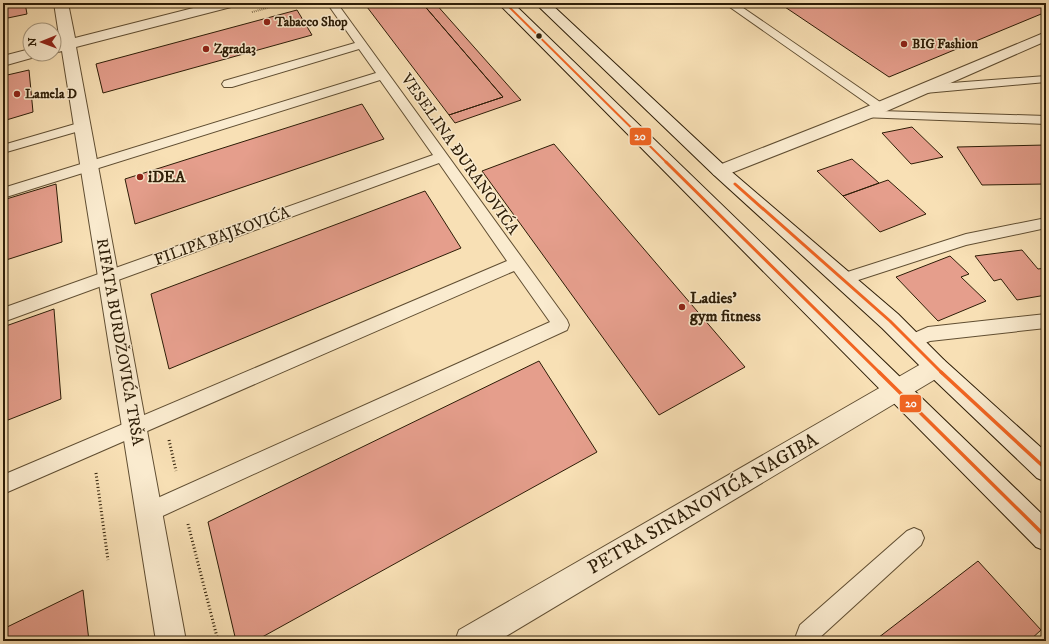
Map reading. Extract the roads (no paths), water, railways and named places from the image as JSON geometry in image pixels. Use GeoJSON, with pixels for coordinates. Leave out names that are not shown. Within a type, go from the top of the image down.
{"type":"FeatureCollection","features":[{"type":"Feature","properties":{"kind":"street","name":"RIFATA BURDŽOVIĆA TRŠA"},"geometry":{"type":"LineString","coordinates":[[61,3],[61,22]]}},
{"type":"Feature","properties":{"kind":"street"},"geometry":{"type":"LineString","coordinates":[[62,46],[230,3]]}},
{"type":"Feature","properties":{"kind":"street"},"geometry":{"type":"LineString","coordinates":[[505,3],[1046,537]]}},
{"type":"Feature","properties":{"kind":"street"},"geometry":{"type":"LineString","coordinates":[[542,3],[720,171],[890,321],[936,367],[1046,469]]}},
{"type":"Feature","properties":{"kind":"street"},"geometry":{"type":"LineString","coordinates":[[720,171],[872,111],[1046,36]]}},
{"type":"Feature","properties":{"kind":"street","name":"RIFATA BURDŽOVIĆA TRŠA"},"geometry":{"type":"LineString","coordinates":[[62,50],[82,126],[88,167],[136,428],[171,641]]}},
{"type":"Feature","properties":{"kind":"street"},"geometry":{"type":"LineString","coordinates":[[3,61],[22,56]]}},
{"type":"Feature","properties":{"kind":"street","name":"PETRA SINANOVIĆA NAGIBA"},"geometry":{"type":"LineString","coordinates":[[470,641],[936,367]]}},
{"type":"Feature","properties":{"kind":"lane","name":"VESELINA ĐURANOVIĆA"},"geometry":{"type":"LineString","coordinates":[[149,512],[561,325],[332,3]]}},
{"type":"Feature","properties":{"kind":"lane"},"geometry":{"type":"LineString","coordinates":[[729,3],[872,111],[1046,120]]}},
{"type":"Feature","properties":{"kind":"lane"},"geometry":{"type":"LineString","coordinates":[[228,84],[361,45]]}},
{"type":"Feature","properties":{"kind":"lane"},"geometry":{"type":"LineString","coordinates":[[3,193],[383,75]]}},
{"type":"Feature","properties":{"kind":"lane"},"geometry":{"type":"LineString","coordinates":[[925,89],[1046,79]]}},
{"type":"Feature","properties":{"kind":"lane"},"geometry":{"type":"LineString","coordinates":[[3,148],[82,126]]}},
{"type":"Feature","properties":{"kind":"lane","name":"FILIPA BAJKOVIĆA"},"geometry":{"type":"LineString","coordinates":[[3,315],[441,157]]}},
{"type":"Feature","properties":{"kind":"lane"},"geometry":{"type":"LineString","coordinates":[[843,279],[966,240],[1046,223]]}},
{"type":"Feature","properties":{"kind":"lane"},"geometry":{"type":"LineString","coordinates":[[3,485],[517,262]]}},
{"type":"Feature","properties":{"kind":"lane"},"geometry":{"type":"LineString","coordinates":[[911,342],[928,334],[1046,321]]}},
{"type":"Feature","properties":{"kind":"lane"},"geometry":{"type":"LineString","coordinates":[[806,641],[808,633],[914,538]]}},
{"type":"Feature","properties":{"kind":"place","name":"Tabacco Shop"},"geometry":{"type":"Point","coordinates":[267,22]}},
{"type":"Feature","properties":{"kind":"place","name":"BIG Fashion"},"geometry":{"type":"Point","coordinates":[904,44]}},
{"type":"Feature","properties":{"kind":"place","name":"Zgrada3"},"geometry":{"type":"Point","coordinates":[206,49]}},
{"type":"Feature","properties":{"kind":"place","name":"Lamela D"},"geometry":{"type":"Point","coordinates":[17,94]}},
{"type":"Feature","properties":{"kind":"place","name":"iDEA"},"geometry":{"type":"Point","coordinates":[140,177]}},
{"type":"Feature","properties":{"kind":"place","name":"Ladies' gym fitness"},"geometry":{"type":"Point","coordinates":[682,307]}}]}
